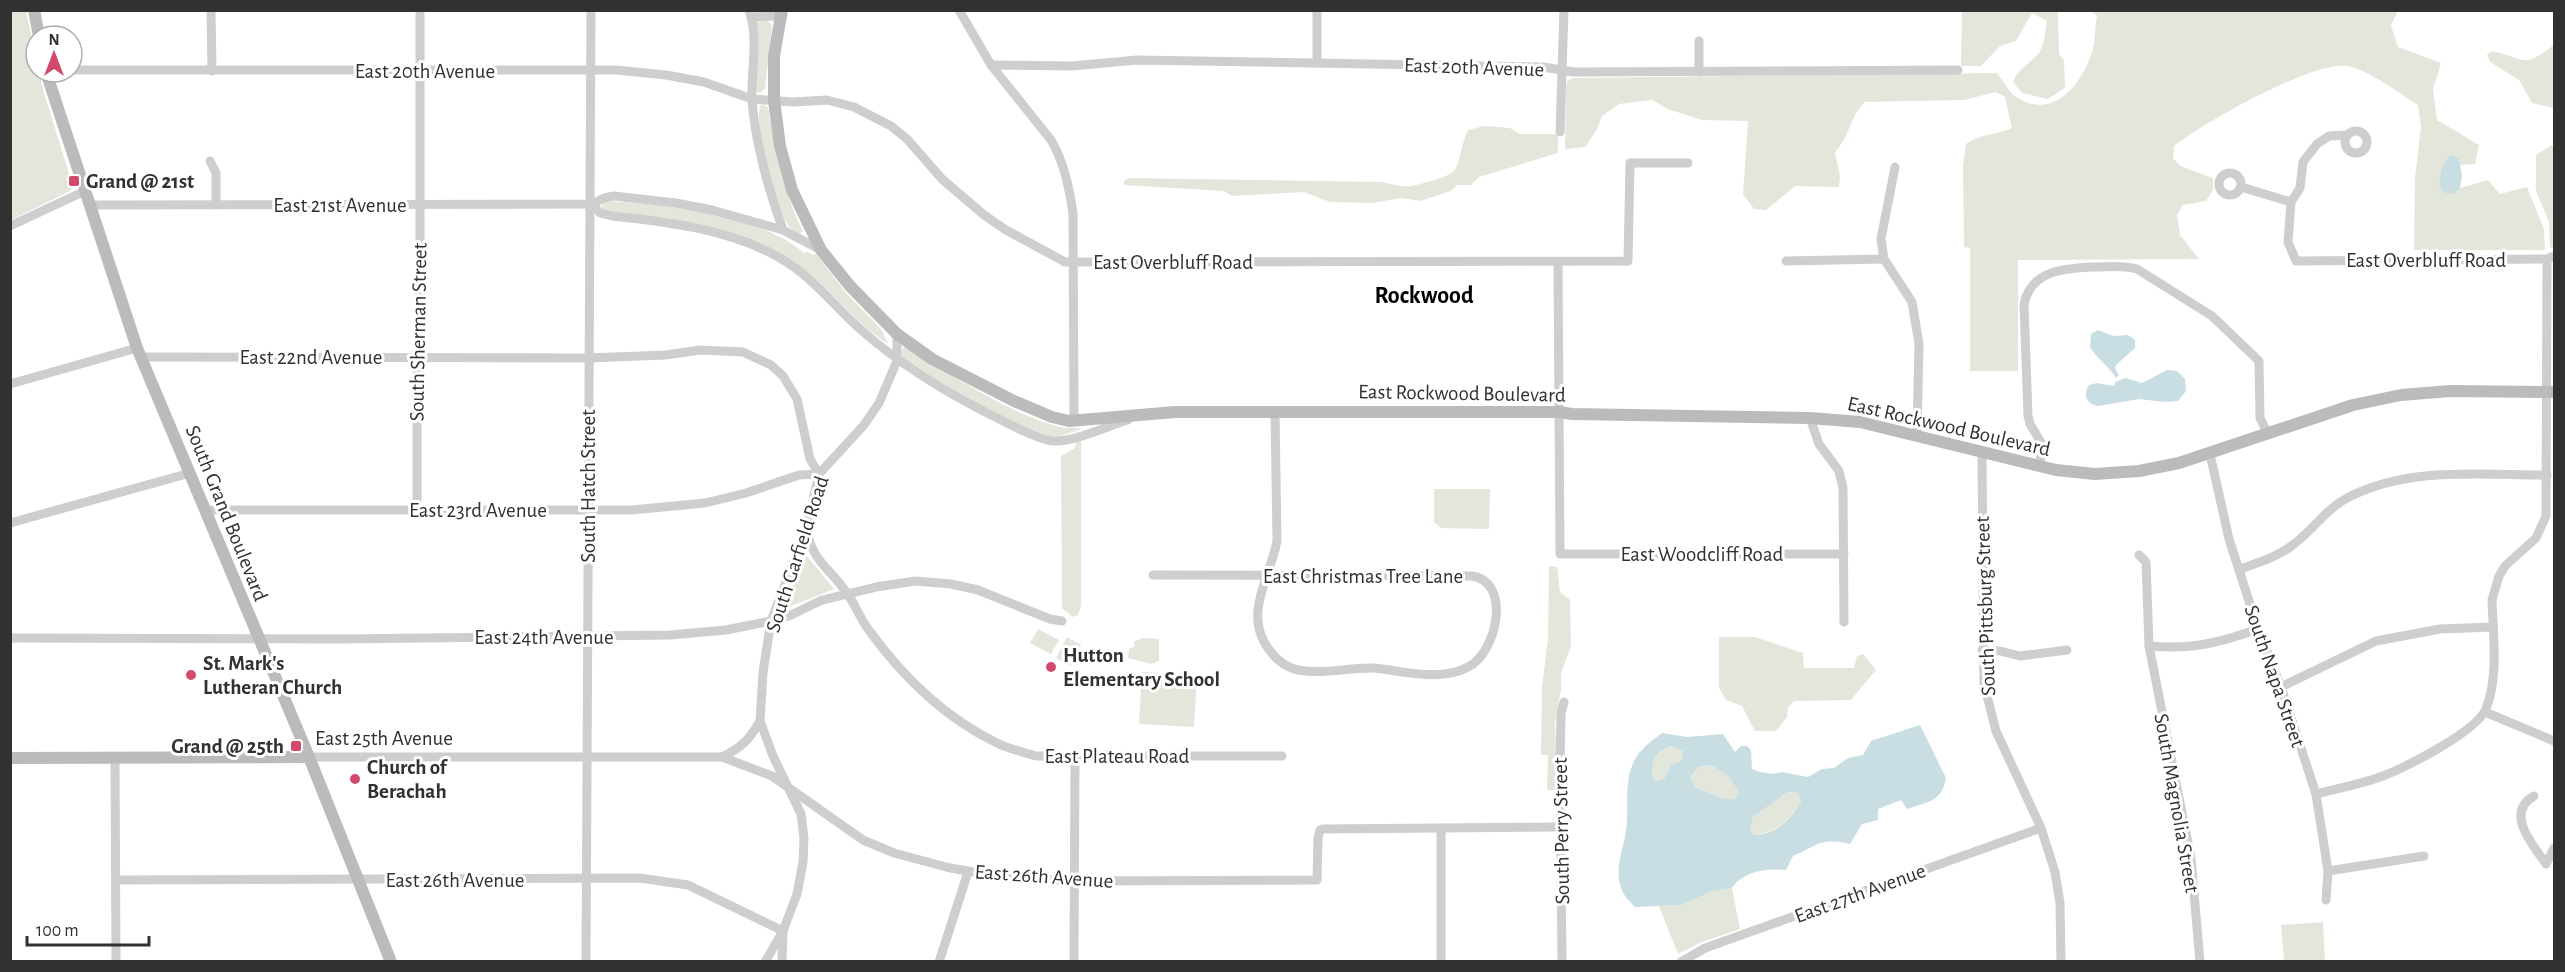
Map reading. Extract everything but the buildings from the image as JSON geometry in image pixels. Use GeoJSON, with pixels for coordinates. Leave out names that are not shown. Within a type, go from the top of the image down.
{"type":"FeatureCollection","features":[{"type":"Feature","properties":{"kind":"street"},"geometry":{"type":"LineString","coordinates":[[211,10],[212,71]]}},
{"type":"Feature","properties":{"kind":"street","name":"South Sherman Street"},"geometry":{"type":"LineString","coordinates":[[417,510],[417,357],[420,339],[420,10]]}},
{"type":"Feature","properties":{"kind":"street","name":"South Hatch Street"},"geometry":{"type":"LineString","coordinates":[[586,962],[591,10]]}},
{"type":"Feature","properties":{"kind":"street"},"geometry":{"type":"LineString","coordinates":[[959,10],[991,65],[1029,110],[1058,153],[1069,186],[1073,213],[1074,421]]}},
{"type":"Feature","properties":{"kind":"street"},"geometry":{"type":"LineString","coordinates":[[1317,10],[1317,63]]}},
{"type":"Feature","properties":{"kind":"street"},"geometry":{"type":"LineString","coordinates":[[1560,132],[1564,10]]}},
{"type":"Feature","properties":{"kind":"street"},"geometry":{"type":"LineString","coordinates":[[781,13],[750,14],[752,99],[762,161],[783,230]]}},
{"type":"Feature","properties":{"kind":"street","name":"East Rockwood Boulevard"},"geometry":{"type":"LineString","coordinates":[[781,13],[773,75],[780,146],[792,190],[821,250],[850,286],[897,334],[932,359],[998,393],[1052,417],[1074,421],[1175,412],[1559,412],[1809,418],[1860,422],[1982,452],[2040,461],[2095,474],[2139,471],[2179,463],[2210,454],[2267,430],[2353,405],[2401,395],[2450,391],[2551,392]]}},
{"type":"Feature","properties":{"kind":"street"},"geometry":{"type":"LineString","coordinates":[[1699,41],[1699,72]]}},
{"type":"Feature","properties":{"kind":"street","name":"East 20th Avenue"},"geometry":{"type":"LineString","coordinates":[[991,65],[1072,66],[1137,60],[1699,72],[1958,70]]}},
{"type":"Feature","properties":{"kind":"street","name":"East 20th Avenue"},"geometry":{"type":"LineString","coordinates":[[84,70],[616,70],[666,75],[704,82],[752,99],[774,100]]}},
{"type":"Feature","properties":{"kind":"street","name":"South Grand Boulevard"},"geometry":{"type":"LineString","coordinates":[[50,84],[139,353],[309,757],[391,962]]}},
{"type":"Feature","properties":{"kind":"street","name":"East Overbluff Road"},"geometry":{"type":"LineString","coordinates":[[774,100],[835,102],[872,115],[907,139],[942,179],[984,215],[1061,261],[1073,262],[1628,261],[1630,163],[1688,163]]}},
{"type":"Feature","properties":{"kind":"street"},"geometry":{"type":"LineString","coordinates":[[2241,187],[2291,202],[2300,188],[2303,162],[2317,144],[2328,136],[2347,135]]}},
{"type":"Feature","properties":{"kind":"street"},"geometry":{"type":"LineString","coordinates":[[210,161],[216,173],[216,205]]}},
{"type":"Feature","properties":{"kind":"street"},"geometry":{"type":"LineString","coordinates":[[1895,167],[1881,239],[1884,258],[1912,302],[1919,344],[1917,436]]}},
{"type":"Feature","properties":{"kind":"street"},"geometry":{"type":"LineString","coordinates":[[10,226],[85,191]]}},
{"type":"Feature","properties":{"kind":"street","name":"East 21st Avenue"},"geometry":{"type":"LineString","coordinates":[[89,205],[591,204],[604,198],[640,198],[712,210],[783,230],[821,250]]}},
{"type":"Feature","properties":{"kind":"street","name":"East Overbluff Road"},"geometry":{"type":"LineString","coordinates":[[2291,202],[2288,242],[2296,261],[2551,257]]}},
{"type":"Feature","properties":{"kind":"street","name":"East Rockwood Boulevard"},"geometry":{"type":"LineString","coordinates":[[591,204],[600,213],[682,226],[741,240],[765,249],[797,268],[897,361],[985,412],[1047,440],[1056,441],[1075,437],[1144,415]]}},
{"type":"Feature","properties":{"kind":"street"},"geometry":{"type":"LineString","coordinates":[[2316,794],[2382,776],[2447,744],[2469,728],[2485,712],[2493,677],[2492,600],[2499,576],[2516,554],[2536,538],[2546,516],[2551,392],[2551,257]]}},
{"type":"Feature","properties":{"kind":"street"},"geometry":{"type":"LineString","coordinates":[[1786,261],[1884,258]]}},
{"type":"Feature","properties":{"kind":"street"},"geometry":{"type":"LineString","coordinates":[[1558,261],[1559,412]]}},
{"type":"Feature","properties":{"kind":"street"},"geometry":{"type":"LineString","coordinates":[[2040,461],[2043,446],[2028,416],[2024,304],[2030,288],[2040,279],[2052,272],[2068,268],[2124,266],[2137,269],[2212,316],[2259,361],[2261,369],[2258,399],[2261,414],[2267,423],[2267,430]]}},
{"type":"Feature","properties":{"kind":"street","name":"South Garfield Road"},"geometry":{"type":"LineString","coordinates":[[783,932],[796,894],[803,862],[804,838],[801,813],[773,756],[760,721],[763,672],[771,621],[806,529],[819,474],[869,418],[889,383],[897,361],[897,334]]}},
{"type":"Feature","properties":{"kind":"street"},"geometry":{"type":"LineString","coordinates":[[589,358],[728,350],[756,357],[771,364],[783,376],[796,399],[810,459],[819,474]]}},
{"type":"Feature","properties":{"kind":"street","name":"East 22nd Avenue"},"geometry":{"type":"LineString","coordinates":[[10,384],[139,353],[589,358]]}},
{"type":"Feature","properties":{"kind":"street"},"geometry":{"type":"LineString","coordinates":[[1268,576],[1277,540],[1275,412]]}},
{"type":"Feature","properties":{"kind":"street","name":"East Woodcliff Road"},"geometry":{"type":"LineString","coordinates":[[1559,412],[1560,554],[1844,554]]}},
{"type":"Feature","properties":{"kind":"street"},"geometry":{"type":"LineString","coordinates":[[1809,418],[1819,444],[1839,471],[1843,488],[1844,622]]}},
{"type":"Feature","properties":{"kind":"street","name":"South Pittsburg Street"},"geometry":{"type":"LineString","coordinates":[[1982,452],[1984,684],[1996,731],[2041,828],[2058,885],[2061,962]]}},
{"type":"Feature","properties":{"kind":"street","name":"South Napa Street"},"geometry":{"type":"LineString","coordinates":[[2210,454],[2229,539],[2316,794],[2328,871],[2326,900]]}},
{"type":"Feature","properties":{"kind":"street"},"geometry":{"type":"LineString","coordinates":[[10,523],[190,473]]}},
{"type":"Feature","properties":{"kind":"street","name":"East 23rd Avenue"},"geometry":{"type":"LineString","coordinates":[[205,510],[632,510],[705,503],[746,493],[799,475],[819,474]]}},
{"type":"Feature","properties":{"kind":"street"},"geometry":{"type":"LineString","coordinates":[[2240,569],[2265,561],[2289,548],[2329,508],[2350,496],[2411,477],[2547,475]]}},
{"type":"Feature","properties":{"kind":"street","name":"East Plateau Road"},"geometry":{"type":"LineString","coordinates":[[806,529],[810,548],[821,565],[847,593],[868,629],[912,683],[957,722],[999,744],[1036,756],[1282,756]]}},
{"type":"Feature","properties":{"kind":"street","name":"South Magnolia Street"},"geometry":{"type":"LineString","coordinates":[[2139,555],[2146,562],[2149,646],[2191,858],[2200,962]]}},
{"type":"Feature","properties":{"kind":"street","name":"East Christmas Tree Lane"},"geometry":{"type":"LineString","coordinates":[[1153,575],[1479,577],[1487,581],[1491,588],[1496,615],[1495,627],[1488,647],[1479,660],[1468,668],[1442,674],[1359,668],[1319,672],[1293,670],[1279,662],[1270,651],[1262,640],[1258,626],[1258,600],[1268,576]]}},
{"type":"Feature","properties":{"kind":"street","name":"East 24th Avenue"},"geometry":{"type":"LineString","coordinates":[[10,638],[258,639],[670,635],[726,630],[771,621],[789,616],[822,600],[847,593],[915,581],[951,584],[978,590],[1050,620],[1062,621]]}},
{"type":"Feature","properties":{"kind":"street"},"geometry":{"type":"LineString","coordinates":[[2281,687],[2376,641],[2440,628],[2493,627]]}},
{"type":"Feature","properties":{"kind":"street"},"geometry":{"type":"LineString","coordinates":[[2149,646],[2176,649],[2208,646],[2258,629]]}},
{"type":"Feature","properties":{"kind":"street"},"geometry":{"type":"LineString","coordinates":[[1982,650],[2000,651],[2020,656],[2067,650]]}},
{"type":"Feature","properties":{"kind":"street","name":"South Perry Street"},"geometry":{"type":"LineString","coordinates":[[1562,962],[1561,724],[1564,702]]}},
{"type":"Feature","properties":{"kind":"street"},"geometry":{"type":"LineString","coordinates":[[2485,712],[2554,741]]}},
{"type":"Feature","properties":{"kind":"street"},"geometry":{"type":"LineString","coordinates":[[722,757],[745,744],[760,721]]}},
{"type":"Feature","properties":{"kind":"street"},"geometry":{"type":"LineString","coordinates":[[1074,962],[1075,755]]}},
{"type":"Feature","properties":{"kind":"street","name":"East 25th Avenue"},"geometry":{"type":"LineString","coordinates":[[10,758],[722,757],[772,776],[791,790]]}},
{"type":"Feature","properties":{"kind":"street"},"geometry":{"type":"LineString","coordinates":[[115,758],[116,962]]}},
{"type":"Feature","properties":{"kind":"street","name":"East 26th Avenue"},"geometry":{"type":"LineString","coordinates":[[791,790],[863,840],[902,856],[968,872],[1010,878],[1074,881],[1317,880],[1320,830],[1327,828],[1441,828]]}},
{"type":"Feature","properties":{"kind":"street"},"geometry":{"type":"LineString","coordinates":[[2534,796],[2522,806],[2521,825],[2546,864],[2554,848]]}},
{"type":"Feature","properties":{"kind":"street"},"geometry":{"type":"LineString","coordinates":[[1441,962],[1441,828],[1561,827]]}},
{"type":"Feature","properties":{"kind":"street","name":"East 27th Avenue"},"geometry":{"type":"LineString","coordinates":[[1681,962],[1705,948],[2041,828]]}},
{"type":"Feature","properties":{"kind":"street"},"geometry":{"type":"LineString","coordinates":[[2328,871],[2424,856]]}},
{"type":"Feature","properties":{"kind":"street"},"geometry":{"type":"LineString","coordinates":[[939,962],[968,872]]}},
{"type":"Feature","properties":{"kind":"street","name":"East 26th Avenue"},"geometry":{"type":"LineString","coordinates":[[116,880],[640,878],[688,885],[783,932]]}},
{"type":"Feature","properties":{"kind":"street"},"geometry":{"type":"LineString","coordinates":[[765,962],[783,932]]}},
{"type":"Feature","properties":{"kind":"street"},"geometry":{"type":"LineString","coordinates":[[782,962],[783,932]]}},
{"type":"Feature","properties":{"kind":"shaded area"},"geometry":{"type":"Polygon","coordinates":[[[11,10],[26,11],[29,24],[24,24],[24,84],[42,84],[73,186],[70,191],[11,220],[11,10]]]}},
{"type":"Feature","properties":{"kind":"shaded area"},"geometry":{"type":"Polygon","coordinates":[[[1962,11],[2058,11],[2059,54],[2064,61],[2065,88],[2048,99],[2022,93],[2013,82],[2021,70],[2038,54],[2043,43],[2047,21],[2032,13],[2016,41],[2000,46],[1981,66],[1961,66],[1962,11]]]}},
{"type":"Feature","properties":{"kind":"shaded area"},"geometry":{"type":"Polygon","coordinates":[[[2092,11],[2398,11],[2391,25],[2398,47],[2441,63],[2433,89],[2437,120],[2479,145],[2475,164],[2461,165],[2458,158],[2454,194],[2460,188],[2488,180],[2500,194],[2527,187],[2544,229],[2545,250],[2414,250],[2415,178],[2421,127],[2418,105],[2383,82],[2355,68],[2330,67],[2284,83],[2258,96],[2174,146],[2173,158],[2180,166],[2213,178],[2213,190],[2206,201],[2183,205],[2177,215],[2180,235],[2199,259],[2018,260],[2018,371],[1970,371],[1970,248],[1964,247],[1963,165],[1966,144],[1977,138],[2012,128],[2005,97],[1996,92],[1964,100],[1865,102],[1835,152],[1840,176],[1839,187],[1795,186],[1766,210],[1754,209],[1743,194],[1748,121],[1702,120],[1668,109],[1652,100],[1619,104],[1602,116],[1596,131],[1585,147],[1565,149],[1566,86],[1568,80],[1573,78],[1997,73],[2015,96],[2031,104],[2044,105],[2066,94],[2083,73],[2094,45],[2097,16],[2092,11]]]}},
{"type":"Feature","properties":{"kind":"shaded area"},"geometry":{"type":"Polygon","coordinates":[[[768,21],[772,26],[765,89],[760,93],[755,91],[755,23],[768,21]]]}},
{"type":"Feature","properties":{"kind":"shaded area"},"geometry":{"type":"Polygon","coordinates":[[[2554,45],[2554,108],[2532,103],[2519,80],[2490,62],[2487,55],[2492,51],[2530,60],[2554,45]]]}},
{"type":"Feature","properties":{"kind":"shaded area"},"geometry":{"type":"Polygon","coordinates":[[[762,104],[768,107],[785,185],[803,231],[800,234],[792,230],[786,222],[771,181],[759,125],[759,111],[762,104]]]}},
{"type":"Feature","properties":{"kind":"shaded area"},"geometry":{"type":"Polygon","coordinates":[[[1484,126],[1510,128],[1520,134],[1558,134],[1558,153],[1479,177],[1471,185],[1457,185],[1451,191],[1420,201],[1402,198],[1372,203],[1330,202],[1304,192],[1232,196],[1224,191],[1124,185],[1124,181],[1129,178],[1383,182],[1411,186],[1452,173],[1457,165],[1468,130],[1484,126]]]}},
{"type":"Feature","properties":{"kind":"shaded area"},"geometry":{"type":"Polygon","coordinates":[[[2552,145],[2554,148],[2554,247],[2550,248],[2549,222],[2536,191],[2536,155],[2552,145]]]}},
{"type":"Feature","properties":{"kind":"shaded area"},"geometry":{"type":"Polygon","coordinates":[[[2450,155],[2459,158],[2462,176],[2460,188],[2454,194],[2445,193],[2439,186],[2441,170],[2450,155]]]}},
{"type":"Feature","properties":{"kind":"shaded area"},"geometry":{"type":"Polygon","coordinates":[[[606,201],[682,208],[737,220],[785,240],[804,253],[816,254],[847,294],[882,330],[888,344],[868,330],[819,282],[794,262],[767,247],[605,212],[601,206],[606,201]]]}},
{"type":"Feature","properties":{"kind":"shaded area"},"geometry":{"type":"Polygon","coordinates":[[[2098,330],[2113,336],[2128,335],[2135,340],[2135,348],[2116,365],[2115,368],[2119,375],[2116,378],[2090,347],[2091,334],[2098,330]]]}},
{"type":"Feature","properties":{"kind":"shaded area"},"geometry":{"type":"Polygon","coordinates":[[[905,346],[980,392],[1021,413],[1060,427],[1082,429],[1057,437],[1012,421],[974,402],[903,359],[901,351],[905,346]]]}},
{"type":"Feature","properties":{"kind":"shaded area"},"geometry":{"type":"Polygon","coordinates":[[[2167,370],[2177,371],[2185,379],[2186,391],[2178,401],[2139,399],[2098,406],[2088,401],[2086,392],[2089,385],[2097,383],[2114,386],[2115,382],[2126,378],[2142,383],[2167,370]]]}},
{"type":"Feature","properties":{"kind":"shaded area"},"geometry":{"type":"Polygon","coordinates":[[[1081,440],[1081,605],[1078,615],[1072,617],[1062,609],[1061,456],[1074,449],[1077,441],[1081,440]]]}},
{"type":"Feature","properties":{"kind":"shaded area"},"geometry":{"type":"Polygon","coordinates":[[[1434,489],[1490,489],[1489,529],[1441,528],[1434,522],[1434,489]]]}},
{"type":"Feature","properties":{"kind":"shaded area"},"geometry":{"type":"Polygon","coordinates":[[[806,555],[834,589],[784,609],[806,555]]]}},
{"type":"Feature","properties":{"kind":"shaded area"},"geometry":{"type":"Polygon","coordinates":[[[1549,566],[1557,567],[1560,592],[1570,600],[1571,646],[1561,673],[1561,690],[1555,722],[1557,784],[1554,790],[1547,790],[1548,755],[1541,755],[1542,687],[1548,639],[1549,566]]]}},
{"type":"Feature","properties":{"kind":"shaded area"},"geometry":{"type":"Polygon","coordinates":[[[1038,629],[1059,640],[1051,654],[1030,643],[1038,629]]]}},
{"type":"Feature","properties":{"kind":"shaded area"},"geometry":{"type":"Polygon","coordinates":[[[1067,637],[1081,645],[1070,666],[1056,658],[1067,637]]]}},
{"type":"Feature","properties":{"kind":"shaded area"},"geometry":{"type":"Polygon","coordinates":[[[1719,637],[1755,637],[1803,653],[1804,668],[1854,668],[1857,656],[1863,654],[1876,670],[1851,700],[1794,701],[1788,707],[1787,717],[1776,731],[1755,731],[1742,706],[1726,700],[1719,688],[1719,637]]]}},
{"type":"Feature","properties":{"kind":"shaded area"},"geometry":{"type":"Polygon","coordinates":[[[1143,638],[1159,639],[1159,661],[1151,664],[1128,658],[1129,649],[1135,646],[1133,642],[1143,638]]]}},
{"type":"Feature","properties":{"kind":"shaded area"},"geometry":{"type":"Polygon","coordinates":[[[1142,672],[1197,675],[1194,727],[1139,724],[1142,672]]]}},
{"type":"Feature","properties":{"kind":"shaded area"},"geometry":{"type":"Polygon","coordinates":[[[1920,725],[1946,778],[1941,792],[1932,800],[1907,809],[1901,800],[1878,809],[1878,820],[1862,824],[1850,844],[1825,842],[1819,844],[1793,856],[1786,870],[1749,874],[1732,888],[1710,892],[1682,905],[1635,907],[1624,894],[1620,884],[1619,870],[1626,830],[1627,790],[1630,774],[1634,761],[1641,751],[1662,733],[1687,737],[1723,734],[1735,752],[1741,746],[1747,746],[1751,750],[1752,769],[1773,774],[1782,772],[1808,777],[1822,769],[1834,768],[1848,758],[1863,755],[1871,741],[1920,725]],[[1672,746],[1661,751],[1655,758],[1652,768],[1653,779],[1657,781],[1664,779],[1671,765],[1681,761],[1683,752],[1672,746]],[[1711,765],[1698,767],[1690,777],[1696,788],[1725,799],[1734,799],[1739,791],[1727,775],[1711,765]],[[1788,792],[1753,817],[1750,830],[1755,835],[1770,832],[1793,814],[1801,801],[1797,793],[1788,792]]]}},
{"type":"Feature","properties":{"kind":"shaded area"},"geometry":{"type":"Polygon","coordinates":[[[1672,746],[1683,752],[1681,761],[1671,765],[1664,779],[1657,781],[1653,779],[1652,768],[1655,758],[1661,751],[1672,746]]]}},
{"type":"Feature","properties":{"kind":"shaded area"},"geometry":{"type":"Polygon","coordinates":[[[1711,765],[1727,775],[1740,791],[1734,799],[1725,799],[1696,789],[1690,777],[1698,767],[1711,765]]]}},
{"type":"Feature","properties":{"kind":"shaded area"},"geometry":{"type":"Polygon","coordinates":[[[1788,792],[1797,793],[1801,801],[1793,814],[1776,828],[1755,835],[1750,830],[1753,817],[1788,792]]]}},
{"type":"Feature","properties":{"kind":"shaded area"},"geometry":{"type":"Polygon","coordinates":[[[1732,888],[1740,929],[1702,942],[1678,954],[1659,906],[1682,905],[1710,892],[1732,888]]]}},
{"type":"Feature","properties":{"kind":"shaded area"},"geometry":{"type":"Polygon","coordinates":[[[2323,922],[2325,961],[2284,961],[2281,925],[2323,922]]]}},
{"type":"Feature","properties":{"kind":"place","name":"Grand @ 21st"},"geometry":{"type":"Point","coordinates":[74,181]}},
{"type":"Feature","properties":{"kind":"place","name":"Hutton Elementary School"},"geometry":{"type":"Point","coordinates":[1051,667]}},
{"type":"Feature","properties":{"kind":"place","name":"St. Mark's Lutheran Church"},"geometry":{"type":"Point","coordinates":[191,675]}},
{"type":"Feature","properties":{"kind":"place","name":"Grand @ 25th"},"geometry":{"type":"Point","coordinates":[296,746]}},
{"type":"Feature","properties":{"kind":"place","name":"Church of Berachah"},"geometry":{"type":"Point","coordinates":[355,779]}},
{"type":"Feature","properties":{"kind":"district","name":"Rockwood"},"geometry":{"type":"Point","coordinates":[1424,295]}}]}
